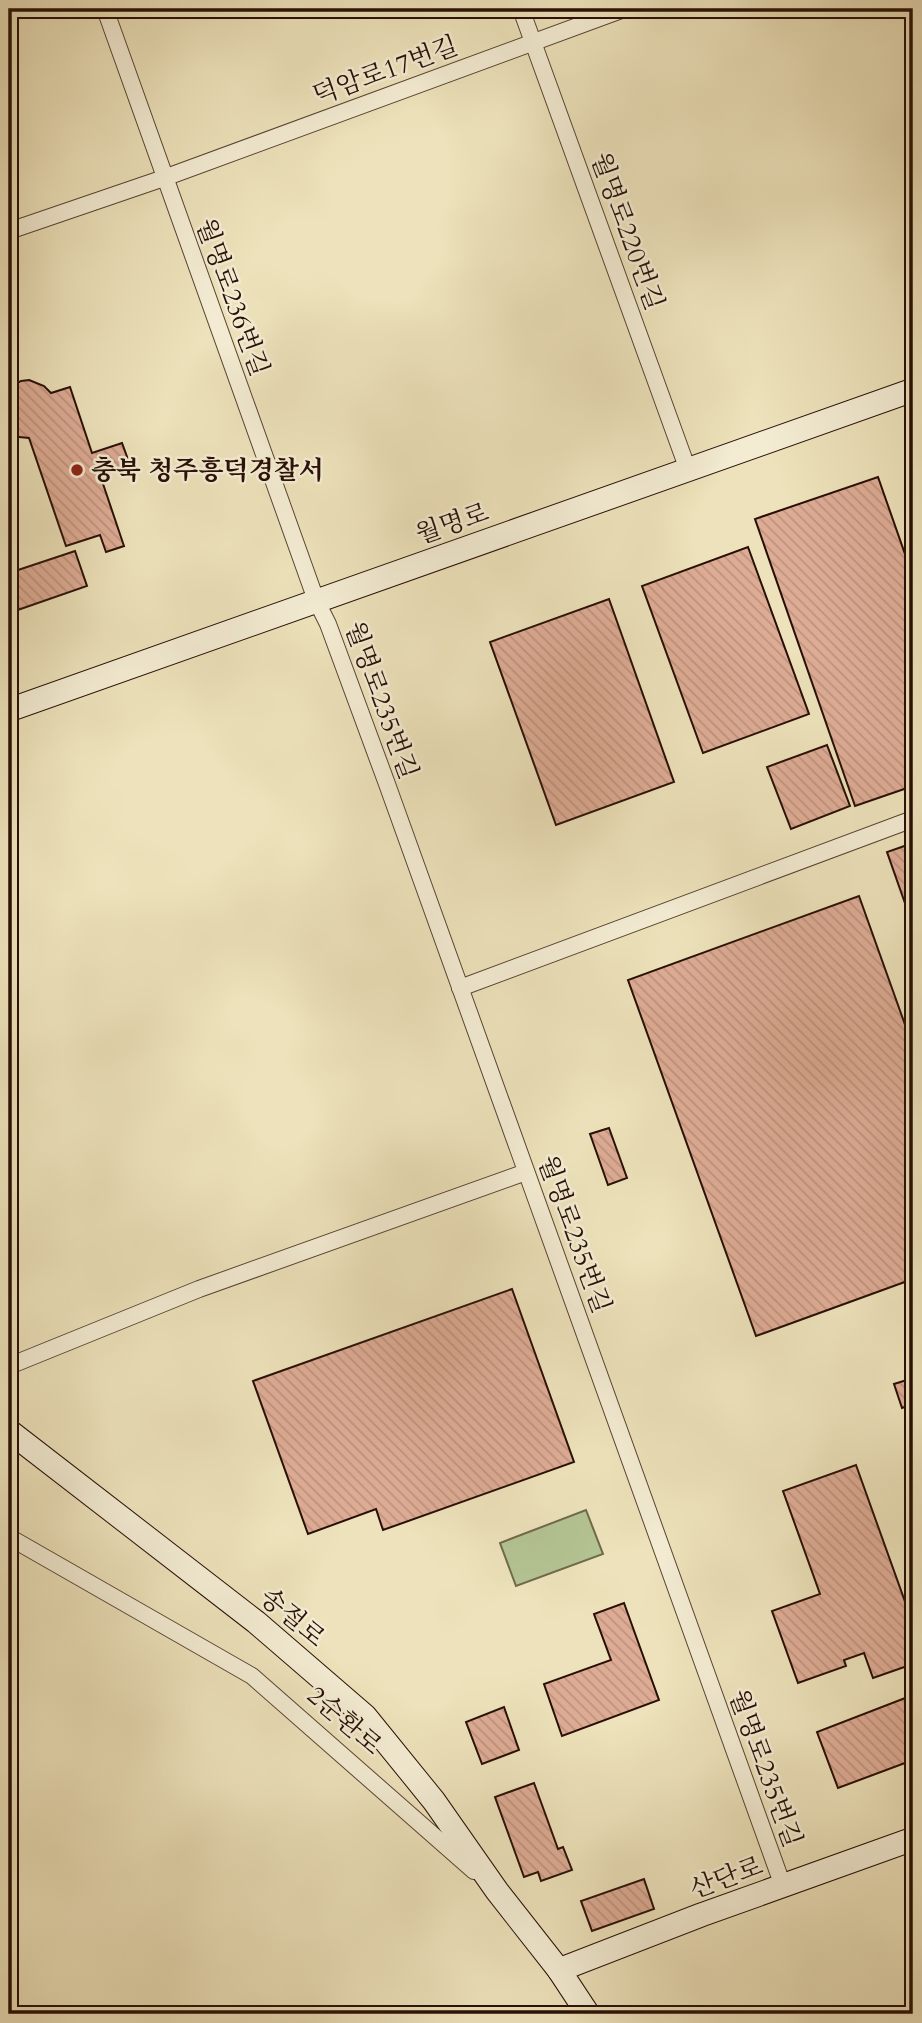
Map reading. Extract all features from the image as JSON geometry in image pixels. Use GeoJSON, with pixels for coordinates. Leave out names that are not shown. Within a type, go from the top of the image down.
{"type":"FeatureCollection","features":[{"type":"Feature","properties":{"kind":"street","name":"월명로236번길"},"geometry":{"type":"LineString","coordinates":[[105,9],[316,600]]}},
{"type":"Feature","properties":{"kind":"street","name":"월명로220번길"},"geometry":{"type":"LineString","coordinates":[[521,9],[688,470]]}},
{"type":"Feature","properties":{"kind":"street","name":"덕암로17번길"},"geometry":{"type":"LineString","coordinates":[[9,231],[624,9]]}},
{"type":"Feature","properties":{"kind":"street","name":"월명로"},"geometry":{"type":"LineString","coordinates":[[9,710],[913,390]]}},
{"type":"Feature","properties":{"kind":"street","name":"월명로235번길"},"geometry":{"type":"LineString","coordinates":[[316,600],[328,624],[783,1886]]}},
{"type":"Feature","properties":{"kind":"street"},"geometry":{"type":"LineString","coordinates":[[460,988],[913,819]]}},
{"type":"Feature","properties":{"kind":"street"},"geometry":{"type":"LineString","coordinates":[[9,1366],[199,1289],[526,1172]]}},
{"type":"Feature","properties":{"kind":"street","name":"송절로"},"geometry":{"type":"LineString","coordinates":[[9,1431],[256,1622],[365,1716],[434,1801],[497,1891]]}},
{"type":"Feature","properties":{"kind":"street","name":"2순환로"},"geometry":{"type":"LineString","coordinates":[[9,1536],[252,1676],[497,1891],[559,1970],[588,2014]]}},
{"type":"Feature","properties":{"kind":"street","name":"산단로"},"geometry":{"type":"LineString","coordinates":[[559,1970],[913,1839]]}},
{"type":"Feature","properties":{"kind":"green space"},"geometry":{"type":"Polygon","coordinates":[[[586,1510],[603,1554],[516,1586],[500,1543],[586,1510]]]}},
{"type":"Feature","properties":{"kind":"building","name":"충북 청주흥덕경찰서"},"geometry":{"type":"Polygon","coordinates":[[[29,380],[44,386],[51,393],[70,387],[92,453],[122,443],[130,465],[100,475],[124,546],[106,552],[100,535],[66,546],[29,438],[19,437],[9,431],[9,388],[29,380]]]}},
{"type":"Feature","properties":{"kind":"building"},"geometry":{"type":"Polygon","coordinates":[[[878,477],[913,577],[913,786],[855,806],[755,519],[878,477]]]}},
{"type":"Feature","properties":{"kind":"building"},"geometry":{"type":"Polygon","coordinates":[[[748,547],[809,714],[703,753],[642,586],[748,547]]]}},
{"type":"Feature","properties":{"kind":"building"},"geometry":{"type":"Polygon","coordinates":[[[75,551],[87,586],[9,613],[9,573],[75,551]]]}},
{"type":"Feature","properties":{"kind":"building"},"geometry":{"type":"Polygon","coordinates":[[[609,599],[674,782],[556,825],[490,642],[609,599]]]}},
{"type":"Feature","properties":{"kind":"building"},"geometry":{"type":"Polygon","coordinates":[[[827,745],[850,806],[791,829],[767,767],[827,745]]]}},
{"type":"Feature","properties":{"kind":"building"},"geometry":{"type":"Polygon","coordinates":[[[913,843],[913,926],[887,852],[913,843]]]}},
{"type":"Feature","properties":{"kind":"building"},"geometry":{"type":"Polygon","coordinates":[[[859,896],[913,1047],[913,1279],[756,1336],[628,980],[859,896]]]}},
{"type":"Feature","properties":{"kind":"building"},"geometry":{"type":"Polygon","coordinates":[[[609,1128],[627,1178],[608,1185],[590,1134],[609,1128]]]}},
{"type":"Feature","properties":{"kind":"building"},"geometry":{"type":"Polygon","coordinates":[[[512,1289],[574,1462],[383,1530],[376,1509],[308,1534],[253,1381],[512,1289]]]}},
{"type":"Feature","properties":{"kind":"building"},"geometry":{"type":"Polygon","coordinates":[[[913,1378],[913,1404],[902,1408],[894,1384],[913,1378]]]}},
{"type":"Feature","properties":{"kind":"building"},"geometry":{"type":"Polygon","coordinates":[[[856,1465],[913,1624],[913,1664],[873,1678],[864,1653],[844,1660],[846,1666],[798,1683],[772,1611],[820,1594],[783,1491],[856,1465]]]}},
{"type":"Feature","properties":{"kind":"building"},"geometry":{"type":"Polygon","coordinates":[[[624,1603],[659,1700],[562,1736],[544,1684],[611,1660],[594,1614],[624,1603]]]}},
{"type":"Feature","properties":{"kind":"building"},"geometry":{"type":"Polygon","coordinates":[[[913,1695],[913,1760],[838,1788],[817,1732],[913,1695]]]}},
{"type":"Feature","properties":{"kind":"building"},"geometry":{"type":"Polygon","coordinates":[[[504,1707],[519,1750],[482,1764],[466,1722],[504,1707]]]}},
{"type":"Feature","properties":{"kind":"building"},"geometry":{"type":"Polygon","coordinates":[[[534,1783],[558,1849],[563,1847],[572,1870],[541,1881],[538,1872],[524,1877],[495,1797],[534,1783]]]}},
{"type":"Feature","properties":{"kind":"building"},"geometry":{"type":"Polygon","coordinates":[[[644,1879],[654,1909],[592,1931],[581,1901],[644,1879]]]}},
{"type":"Feature","properties":{"kind":"place","name":"충북 청주흥덕경찰서"},"geometry":{"type":"Point","coordinates":[77,470]}}]}
